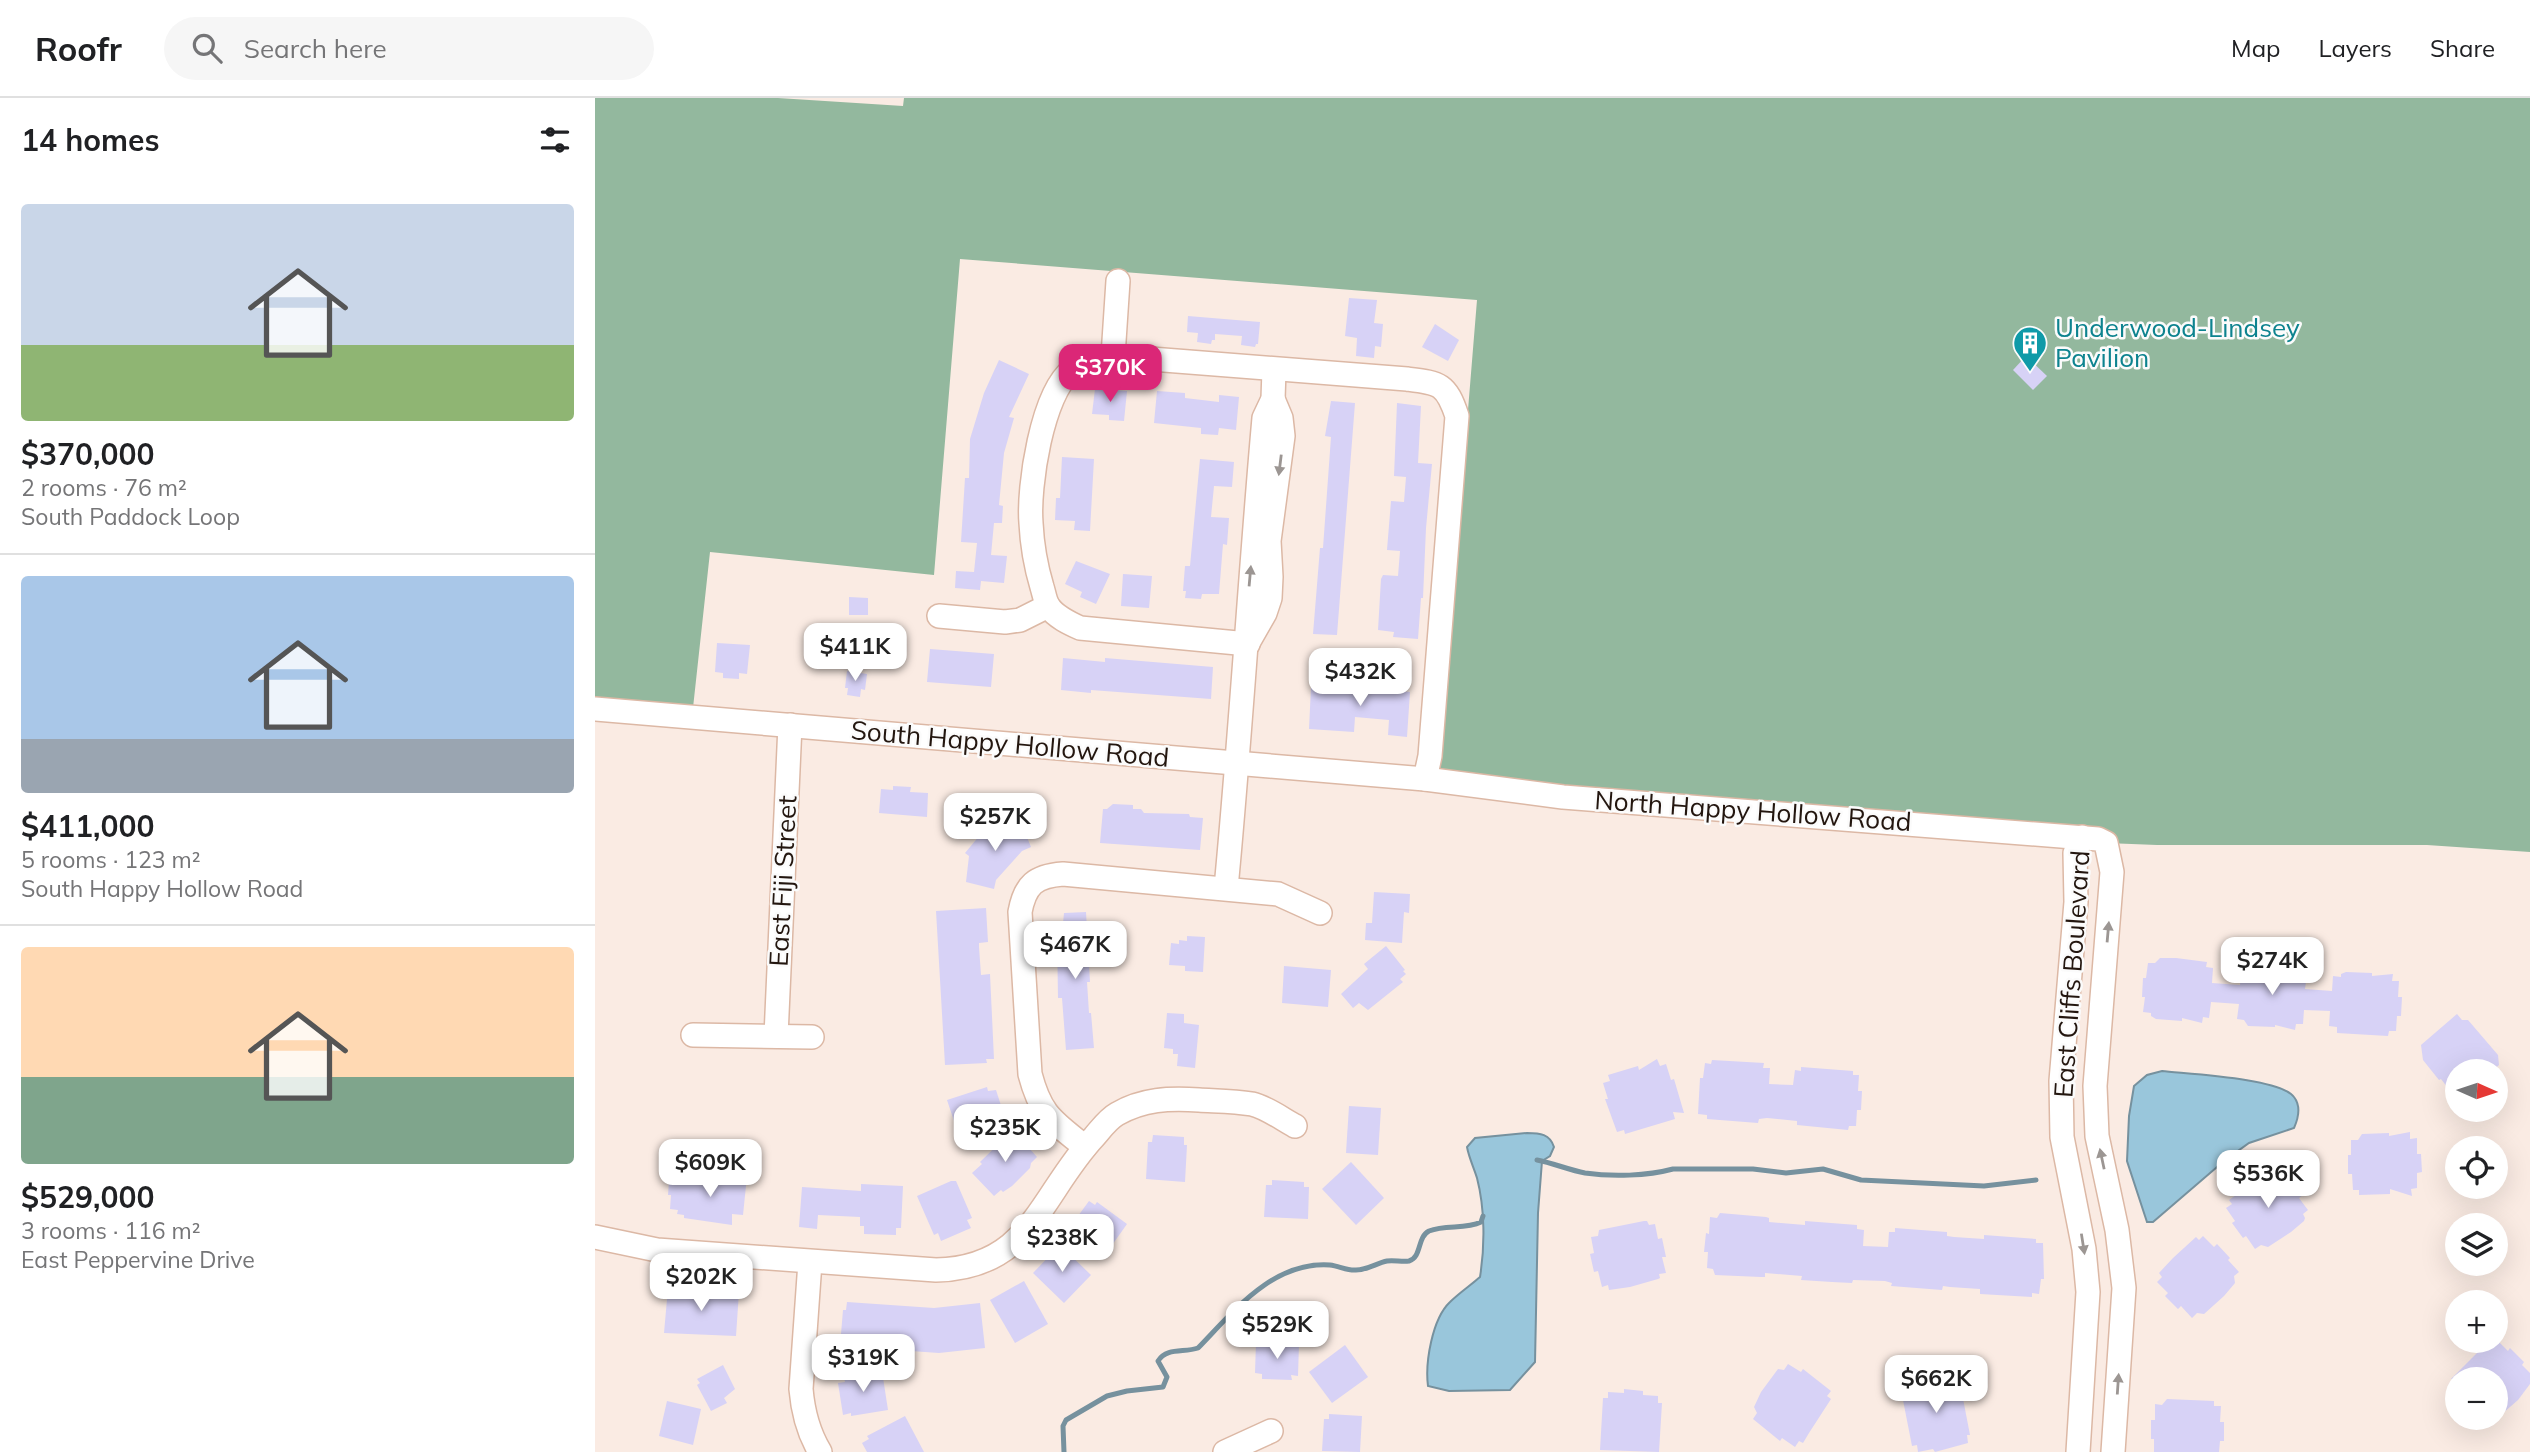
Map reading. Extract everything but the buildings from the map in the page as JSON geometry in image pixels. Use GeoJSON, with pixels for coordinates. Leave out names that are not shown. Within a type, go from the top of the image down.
{"type":"FeatureCollection","features":[{"type":"Feature","properties":{"kind":"street"},"geometry":{"type":"LineString","coordinates":[[1113,356],[1118,281]]}},
{"type":"Feature","properties":{"kind":"street"},"geometry":{"type":"LineString","coordinates":[[1248,644],[1080,628],[1065,621],[1048,606],[1037,571],[1030,523],[1036,460],[1047,415],[1057,390],[1071,371],[1090,361],[1113,356],[1417,380],[1436,383],[1444,391],[1452,401],[1457,416],[1430,756],[1425,779]]}},
{"type":"Feature","properties":{"kind":"street"},"geometry":{"type":"LineString","coordinates":[[1226,888],[1248,644],[1247,608],[1264,418],[1273,398],[1274,370]]}},
{"type":"Feature","properties":{"kind":"street"},"geometry":{"type":"LineString","coordinates":[[939,616],[1005,622],[1020,620],[1048,606]]}},
{"type":"Feature","properties":{"kind":"street","name":"South Happy Hollow Road"},"geometry":{"type":"LineString","coordinates":[[595,709],[1425,779]]}},
{"type":"Feature","properties":{"kind":"street","name":"East Fiji Street"},"geometry":{"type":"LineString","coordinates":[[776,1036],[790,725]]}},
{"type":"Feature","properties":{"kind":"street","name":"North Happy Hollow Road"},"geometry":{"type":"LineString","coordinates":[[1425,779],[1563,797],[2082,837]]}},
{"type":"Feature","properties":{"kind":"street","name":"East Cliffs Boulevard"},"geometry":{"type":"LineString","coordinates":[[2078,1452],[2088,1292],[2084,1248],[2062,1137],[2061,1096],[2076,902],[2075,853],[2082,837],[2106,843],[2112,872],[2096,1096],[2097,1136],[2117,1230],[2124,1288],[2113,1452]]}},
{"type":"Feature","properties":{"kind":"street"},"geometry":{"type":"LineString","coordinates":[[1085,1147],[1046,1116],[1030,1074],[1020,912],[1023,896],[1032,883],[1046,876],[1063,874],[1226,888],[1278,894],[1319,913]]}},
{"type":"Feature","properties":{"kind":"street"},"geometry":{"type":"LineString","coordinates":[[693,1035],[812,1037]]}},
{"type":"Feature","properties":{"kind":"street"},"geometry":{"type":"LineString","coordinates":[[2061,1096],[2096,1096]]}},
{"type":"Feature","properties":{"kind":"street"},"geometry":{"type":"LineString","coordinates":[[595,1237],[657,1250],[961,1270],[1005,1252],[1028,1229],[1085,1147],[1114,1115],[1138,1103],[1169,1097],[1254,1105],[1295,1126]]}},
{"type":"Feature","properties":{"kind":"street"},"geometry":{"type":"LineString","coordinates":[[810,1262],[801,1389],[807,1423],[820,1452]]}},
{"type":"Feature","properties":{"kind":"street"},"geometry":{"type":"LineString","coordinates":[[1225,1452],[1271,1431]]}},
{"type":"Feature","properties":{"kind":"green space"},"geometry":{"type":"Polygon","coordinates":[[[595,98],[778,98],[903,106],[904,98],[2530,98],[2530,852],[2427,845],[2106,843],[1425,779],[1457,416],[1468,410],[1477,300],[960,259],[934,575],[710,552],[692,717],[595,709],[595,98]]]}},
{"type":"Feature","properties":{"kind":"water"},"geometry":{"type":"Polygon","coordinates":[[[2162,1071],[2233,1078],[2271,1085],[2294,1097],[2298,1104],[2298,1113],[2294,1128],[2249,1143],[2153,1222],[2147,1222],[2127,1161],[2129,1116],[2134,1086],[2147,1075],[2162,1071]]]}},
{"type":"Feature","properties":{"kind":"water"},"geometry":{"type":"Polygon","coordinates":[[[1527,1133],[1544,1135],[1554,1147],[1550,1156],[1542,1161],[1538,1213],[1535,1362],[1510,1390],[1449,1391],[1428,1386],[1429,1354],[1439,1319],[1450,1302],[1480,1277],[1483,1253],[1482,1202],[1467,1147],[1475,1138],[1527,1133]]]}},
{"type":"Feature","properties":{"kind":"waterway"},"geometry":{"type":"LineString","coordinates":[[1537,1160],[1579,1172],[1606,1175],[1641,1174],[1673,1169],[1753,1169],[1786,1173],[1823,1169],[1861,1180],[1984,1186],[2036,1180]]}},
{"type":"Feature","properties":{"kind":"waterway"},"geometry":{"type":"LineString","coordinates":[[1064,1452],[1063,1426],[1066,1420],[1107,1396],[1163,1387],[1167,1377],[1158,1361],[1162,1357],[1171,1352],[1198,1348],[1241,1304],[1273,1280],[1290,1271],[1309,1266],[1330,1265],[1356,1270],[1387,1261],[1409,1261],[1416,1255],[1429,1231],[1475,1224],[1481,1222],[1483,1216]]}},
{"type":"Feature","properties":{"kind":"place","name":"Underwood-Lindsey Pavilion"},"geometry":{"type":"Point","coordinates":[2030,373]}}]}
